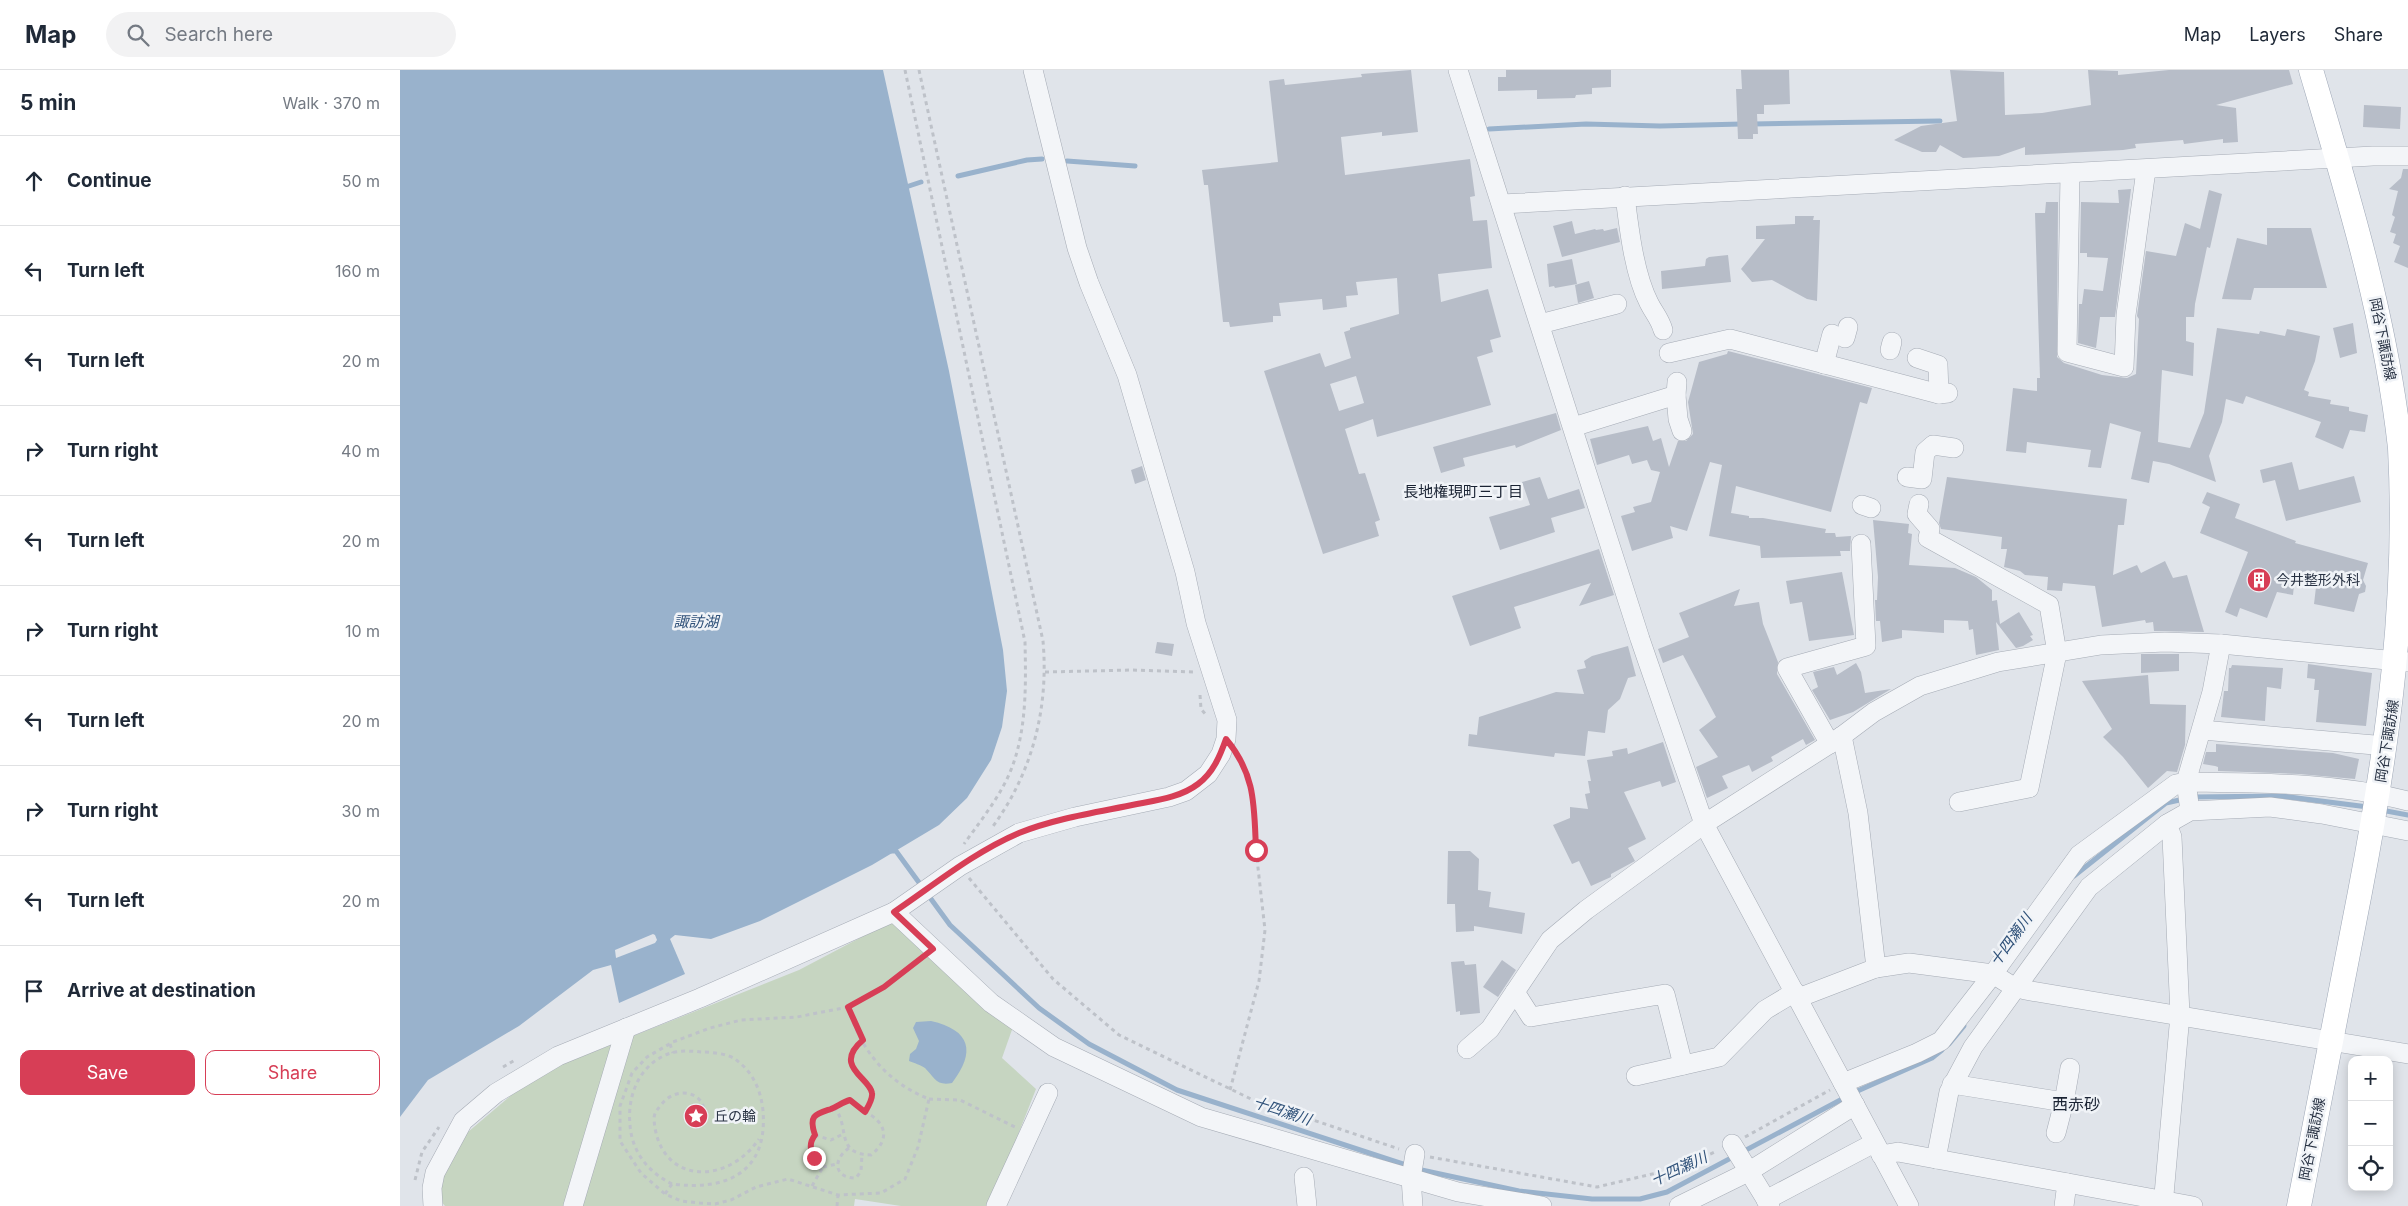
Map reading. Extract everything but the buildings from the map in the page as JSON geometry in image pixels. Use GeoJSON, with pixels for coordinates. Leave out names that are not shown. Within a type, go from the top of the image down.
{"type":"FeatureCollection","features":[{"type":"Feature","properties":{"kind":"main road","name":"岡谷下諏訪線"},"geometry":{"type":"LineString","coordinates":[[2299,1206],[2332,1041],[2386,746],[2404,662],[2405,591],[2404,451],[2389,362],[2371,278],[2311,70]]}},
{"type":"Feature","properties":{"kind":"street"},"geometry":{"type":"LineString","coordinates":[[433,1206],[432,1188],[434,1174],[463,1121],[496,1093],[558,1056],[700,998],[899,909],[955,870],[1019,833],[1047,824],[1169,798],[1186,791],[1208,774],[1221,754],[1226,739],[1227,720],[1127,375],[1089,283],[1077,248],[1033,70]]}},
{"type":"Feature","properties":{"kind":"street"},"geometry":{"type":"LineString","coordinates":[[1458,70],[1540,324],[1556,346],[1573,427],[1640,639],[1704,824],[1909,1206]]}},
{"type":"Feature","properties":{"kind":"street"},"geometry":{"type":"LineString","coordinates":[[1502,204],[2337,158],[2408,156]]}},
{"type":"Feature","properties":{"kind":"street"},"geometry":{"type":"LineString","coordinates":[[2070,174],[2067,352],[2124,367],[2126,315],[2146,170]]}},
{"type":"Feature","properties":{"kind":"street"},"geometry":{"type":"LineString","coordinates":[[1625,196],[1631,245],[1648,302],[1665,325]]}},
{"type":"Feature","properties":{"kind":"street"},"geometry":{"type":"LineString","coordinates":[[1540,324],[1617,304]]}},
{"type":"Feature","properties":{"kind":"street"},"geometry":{"type":"LineString","coordinates":[[1824,364],[1842,333]]}},
{"type":"Feature","properties":{"kind":"street"},"geometry":{"type":"LineString","coordinates":[[1669,353],[1730,339],[1824,364],[1903,393],[1943,394],[1938,365],[1917,358]]}},
{"type":"Feature","properties":{"kind":"street"},"geometry":{"type":"LineString","coordinates":[[1573,427],[1677,388],[1678,419],[1682,431]]}},
{"type":"Feature","properties":{"kind":"street"},"geometry":{"type":"LineString","coordinates":[[1907,478],[1922,479],[1925,452],[1933,445],[1954,448]]}},
{"type":"Feature","properties":{"kind":"street"},"geometry":{"type":"LineString","coordinates":[[1915,510],[1930,529],[1928,538],[2049,605],[2057,653],[2029,788],[1959,802]]}},
{"type":"Feature","properties":{"kind":"street"},"geometry":{"type":"LineString","coordinates":[[1861,544],[1866,646],[1787,668],[1836,740],[1858,813],[1876,968]]}},
{"type":"Feature","properties":{"kind":"street"},"geometry":{"type":"LineString","coordinates":[[1467,1049],[1490,1029],[1550,940],[1586,910],[1704,824],[1836,740],[1874,712],[1920,686],[1998,662],[2110,645],[2165,642],[2221,644],[2404,662]]}},
{"type":"Feature","properties":{"kind":"street"},"geometry":{"type":"LineString","coordinates":[[1936,1159],[1952,1084],[1973,1047],[2015,986],[2098,877],[2167,824],[2189,797],[2221,644]]}},
{"type":"Feature","properties":{"kind":"street"},"geometry":{"type":"LineString","coordinates":[[2202,730],[2386,746]]}},
{"type":"Feature","properties":{"kind":"street"},"geometry":{"type":"LineString","coordinates":[[2189,797],[2290,783],[2376,808],[2408,831]]}},
{"type":"Feature","properties":{"kind":"street"},"geometry":{"type":"LineString","coordinates":[[1844,1084],[1941,1041],[1994,974],[2080,857],[2176,784],[2189,797],[2218,808],[2270,808],[2322,814],[2376,808],[2408,801]]}},
{"type":"Feature","properties":{"kind":"street"},"geometry":{"type":"LineString","coordinates":[[2164,1203],[2180,1015],[2172,837],[2167,824]]}},
{"type":"Feature","properties":{"kind":"street"},"geometry":{"type":"LineString","coordinates":[[2080,857],[2098,877]]}},
{"type":"Feature","properties":{"kind":"street"},"geometry":{"type":"LineString","coordinates":[[899,909],[933,949],[991,1003],[1054,1048],[1201,1117],[1413,1166],[1458,1192],[1542,1206]]}},
{"type":"Feature","properties":{"kind":"street"},"geometry":{"type":"LineString","coordinates":[[1636,1076],[1719,1057],[1765,1010],[1796,995],[1876,968],[1909,963],[1994,974],[2026,990],[2408,1054]]}},
{"type":"Feature","properties":{"kind":"street"},"geometry":{"type":"LineString","coordinates":[[1515,992],[1531,1017],[1665,994],[1683,1065]]}},
{"type":"Feature","properties":{"kind":"street"},"geometry":{"type":"LineString","coordinates":[[572,1206],[626,1028]]}},
{"type":"Feature","properties":{"kind":"street"},"geometry":{"type":"LineString","coordinates":[[2056,1133],[2070,1068]]}},
{"type":"Feature","properties":{"kind":"street"},"geometry":{"type":"LineString","coordinates":[[1952,1084],[2064,1102]]}},
{"type":"Feature","properties":{"kind":"street"},"geometry":{"type":"LineString","coordinates":[[996,1206],[1048,1093]]}},
{"type":"Feature","properties":{"kind":"street"},"geometry":{"type":"LineString","coordinates":[[1679,1206],[1747,1170],[1854,1104]]}},
{"type":"Feature","properties":{"kind":"street"},"geometry":{"type":"LineString","coordinates":[[1733,1146],[1768,1203],[1877,1149],[2067,1183],[2164,1203],[2194,1206]]}},
{"type":"Feature","properties":{"kind":"street"},"geometry":{"type":"LineString","coordinates":[[1413,1166],[1413,1206]]}},
{"type":"Feature","properties":{"kind":"street"},"geometry":{"type":"LineString","coordinates":[[1304,1177],[1306,1206]]}},
{"type":"Feature","properties":{"kind":"street"},"geometry":{"type":"LineString","coordinates":[[2064,1206],[2067,1183]]}},
{"type":"Feature","properties":{"kind":"path"},"geometry":{"type":"LineString","coordinates":[[905,70],[1025,642],[1026,697],[1018,745],[1007,778],[991,807],[959,850],[955,870],[1053,978],[1119,1035],[1230,1090],[1413,1166],[1597,1187],[1682,1167],[1733,1146],[1844,1084]]}},
{"type":"Feature","properties":{"kind":"path"},"geometry":{"type":"LineString","coordinates":[[919,70],[1043,641],[1045,672],[1041,712],[1033,748],[1021,782],[988,832],[987,850]]}},
{"type":"Feature","properties":{"kind":"path"},"geometry":{"type":"LineString","coordinates":[[1045,672],[1133,670],[1212,673]]}},
{"type":"Feature","properties":{"kind":"path"},"geometry":{"type":"LineString","coordinates":[[1200,690],[1201,709],[1239,755],[1253,791],[1256,850],[1264,930],[1259,981],[1230,1090]]}},
{"type":"Feature","properties":{"kind":"path"},"geometry":{"type":"LineString","coordinates":[[929,1100],[918,1147],[905,1179],[881,1193],[838,1195],[788,1179],[772,1182],[715,1204],[681,1201],[665,1194],[641,1173],[620,1141],[620,1106],[632,1073],[647,1057],[670,1044],[710,1028],[741,1020],[797,1017],[848,1007],[884,987],[933,949]]}},
{"type":"Feature","properties":{"kind":"path"},"geometry":{"type":"LineString","coordinates":[[848,1007],[863,1040],[880,1068],[892,1079],[912,1093],[929,1100],[960,1100],[1029,1134]]}},
{"type":"Feature","properties":{"kind":"path"},"geometry":{"type":"LineString","coordinates":[[863,1040],[856,1046],[852,1065],[855,1073],[869,1087],[872,1093],[865,1112]]}},
{"type":"Feature","properties":{"kind":"path"},"geometry":{"type":"LineString","coordinates":[[670,1044],[673,1053]]}},
{"type":"Feature","properties":{"kind":"path"},"geometry":{"type":"LineString","coordinates":[[710,1052],[734,1058],[752,1076],[762,1096],[764,1125],[761,1136],[755,1160],[733,1178],[708,1186],[672,1184],[649,1168],[635,1148],[631,1135],[628,1107],[633,1089],[646,1069],[667,1054],[710,1052]]}},
{"type":"Feature","properties":{"kind":"path"},"geometry":{"type":"LineString","coordinates":[[696,1128],[702,1125],[706,1116],[704,1105],[697,1097],[687,1093],[677,1093],[666,1099],[654,1114],[655,1137],[668,1160],[698,1172],[715,1171],[733,1164],[752,1149],[761,1136]]}},
{"type":"Feature","properties":{"kind":"path"},"geometry":{"type":"LineString","coordinates":[[815,1135],[812,1127],[818,1112],[850,1100],[865,1112],[877,1118],[882,1125],[883,1139],[881,1145],[871,1155],[862,1154],[849,1148],[843,1134],[842,1117],[834,1107]]}},
{"type":"Feature","properties":{"kind":"path"},"geometry":{"type":"LineString","coordinates":[[815,1135],[831,1140],[843,1134]]}},
{"type":"Feature","properties":{"kind":"path"},"geometry":{"type":"LineString","coordinates":[[815,1135],[811,1140],[810,1149],[823,1167]]}},
{"type":"Feature","properties":{"kind":"path"},"geometry":{"type":"LineString","coordinates":[[628,1153],[635,1148]]}},
{"type":"Feature","properties":{"kind":"path"},"geometry":{"type":"LineString","coordinates":[[849,1148],[840,1154],[837,1164],[839,1172],[847,1178],[856,1178],[861,1171],[862,1154]]}},
{"type":"Feature","properties":{"kind":"path"},"geometry":{"type":"LineString","coordinates":[[812,1186],[823,1167],[837,1164]]}},
{"type":"Feature","properties":{"kind":"path"},"geometry":{"type":"LineString","coordinates":[[665,1194],[672,1184]]}},
{"type":"Feature","properties":{"kind":"path"},"geometry":{"type":"LineString","coordinates":[[837,1206],[838,1195]]}},
{"type":"Feature","properties":{"kind":"green space"},"geometry":{"type":"Polygon","coordinates":[[[894,920],[1014,1024],[1002,1058],[1036,1089],[990,1206],[901,1206],[855,1199],[854,1206],[445,1206],[439,1199],[447,1161],[468,1132],[535,1075],[799,970],[894,920]]]}},
{"type":"Feature","properties":{"kind":"water","name":"諏訪湖"},"geometry":{"type":"Polygon","coordinates":[[[400,70],[883,70],[949,371],[1003,650],[1007,691],[1002,727],[991,760],[967,798],[939,825],[872,865],[760,921],[711,939],[675,935],[670,939],[685,974],[619,1003],[611,965],[593,970],[519,1026],[428,1080],[400,1117],[400,70]]]}},
{"type":"Feature","properties":{"kind":"water"},"geometry":{"type":"Polygon","coordinates":[[[931,1021],[955,1030],[962,1036],[966,1044],[964,1062],[952,1083],[939,1082],[925,1068],[909,1061],[910,1054],[916,1049],[919,1041],[913,1028],[916,1022],[931,1021]]]}},
{"type":"Feature","properties":{"kind":"pier"},"geometry":{"type":"Polygon","coordinates":[[[653,934],[657,940],[655,943],[616,958],[615,950],[653,934]]]}},
{"type":"Feature","properties":{"kind":"waterway"},"geometry":{"type":"LineString","coordinates":[[1753,124],[1940,121]]}},
{"type":"Feature","properties":{"kind":"waterway"},"geometry":{"type":"LineString","coordinates":[[1489,129],[1586,124],[1660,126],[1742,124]]}},
{"type":"Feature","properties":{"kind":"waterway"},"geometry":{"type":"LineString","coordinates":[[958,176],[1027,160],[1042,159]]}},
{"type":"Feature","properties":{"kind":"waterway"},"geometry":{"type":"LineString","coordinates":[[1067,161],[1135,166]]}},
{"type":"Feature","properties":{"kind":"waterway"},"geometry":{"type":"LineString","coordinates":[[903,188],[921,182]]}},
{"type":"Feature","properties":{"kind":"waterway","name":"十四瀬川"},"geometry":{"type":"LineString","coordinates":[[2193,797],[2281,796],[2368,807]]}},
{"type":"Feature","properties":{"kind":"waterway","name":"十四瀬川"},"geometry":{"type":"LineString","coordinates":[[2074,876],[2166,803],[2184,799]]}},
{"type":"Feature","properties":{"kind":"waterway","name":"十四瀬川"},"geometry":{"type":"LineString","coordinates":[[2381,810],[2408,815]]}},
{"type":"Feature","properties":{"kind":"waterway","name":"十四瀬川"},"geometry":{"type":"LineString","coordinates":[[891,851],[896,851],[950,925],[1039,1008],[1089,1044],[1177,1090],[1409,1166]]}},
{"type":"Feature","properties":{"kind":"waterway","name":"十四瀬川"},"geometry":{"type":"LineString","coordinates":[[1949,1044],[1964,1026]]}},
{"type":"Feature","properties":{"kind":"waterway","name":"十四瀬川"},"geometry":{"type":"LineString","coordinates":[[1853,1093],[1932,1058],[1942,1050]]}},
{"type":"Feature","properties":{"kind":"waterway","name":"十四瀬川"},"geometry":{"type":"LineString","coordinates":[[1417,1169],[1519,1191],[1592,1199],[1640,1199],[1667,1192],[1846,1097]]}},
{"type":"Feature","properties":{"kind":"place","name":"今井整形外科"},"geometry":{"type":"Point","coordinates":[2259,580]}},
{"type":"Feature","properties":{"kind":"place","name":"丘の輪"},"geometry":{"type":"Point","coordinates":[696,1116]}},
{"type":"Feature","properties":{"kind":"district","name":"長地権現町三丁目"},"geometry":{"type":"Point","coordinates":[1463,492]}},
{"type":"Feature","properties":{"kind":"district","name":"西赤砂"},"geometry":{"type":"Point","coordinates":[2076,1104]}},
{"type":"Feature","properties":{"kind":"route"},"geometry":{"type":"LineString","coordinates":[[814,1158],[810,1149],[811,1140],[815,1135],[812,1127],[818,1112],[832,1109],[842,1102],[850,1100],[865,1112],[871,1101],[872,1093],[869,1087],[855,1073],[852,1065],[856,1046],[863,1040],[856,1029],[848,1007],[884,987],[933,949],[894,912],[960,866],[1019,833],[1075,817],[1169,798],[1186,791],[1198,784],[1208,774],[1221,754],[1226,739],[1239,755],[1253,791],[1256,850]]}}]}
